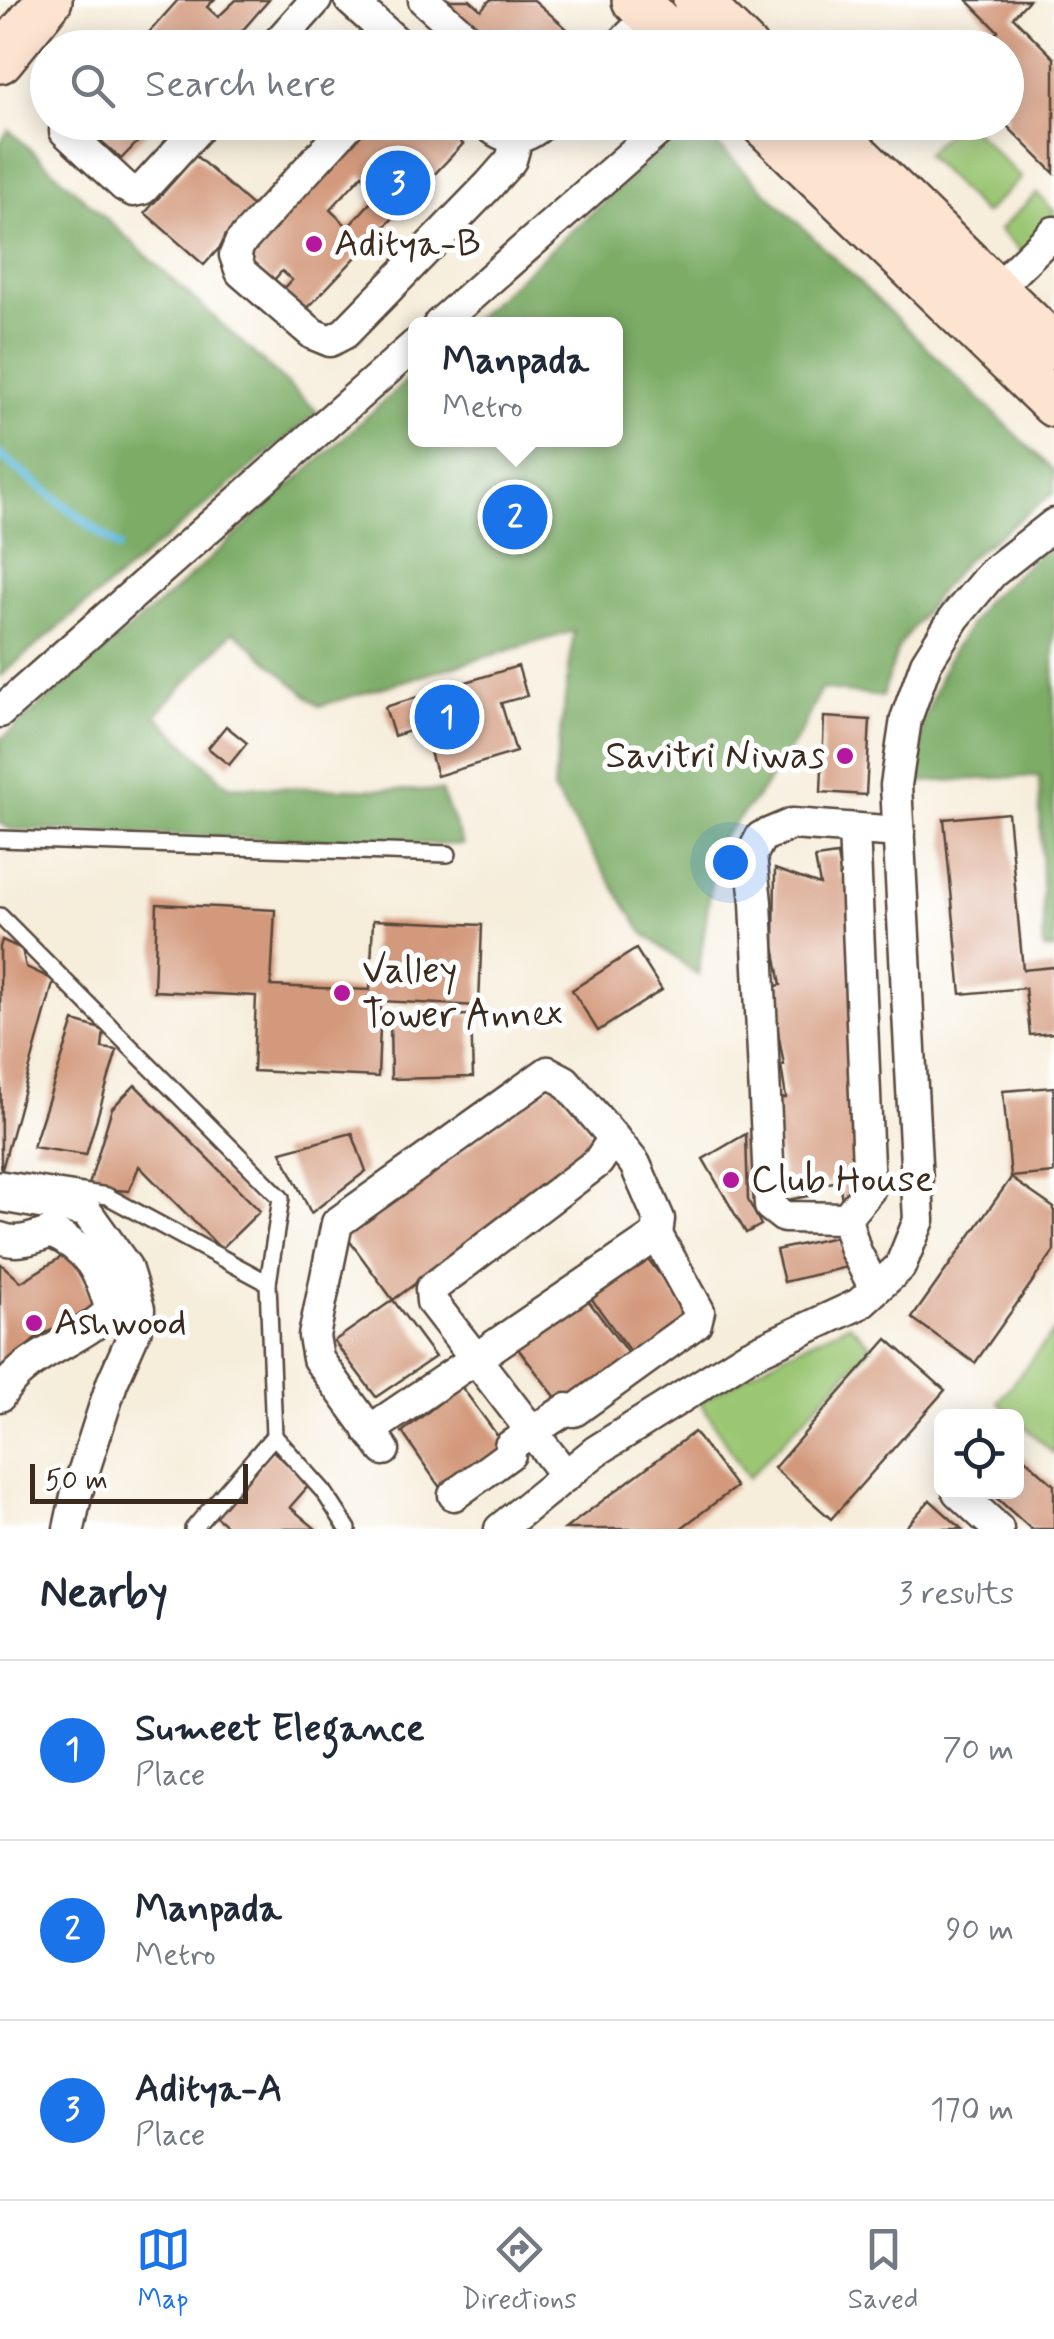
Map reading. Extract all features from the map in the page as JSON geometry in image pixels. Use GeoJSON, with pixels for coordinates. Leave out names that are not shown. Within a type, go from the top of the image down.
{"type":"FeatureCollection","features":[{"type":"Feature","properties":{"kind":"main road"},"geometry":{"type":"LineString","coordinates":[[0,60],[49,0]]}},
{"type":"Feature","properties":{"kind":"main road"},"geometry":{"type":"LineString","coordinates":[[696,0],[727,30]]}},
{"type":"Feature","properties":{"kind":"main road"},"geometry":{"type":"LineString","coordinates":[[642,7],[666,30]]}},
{"type":"Feature","properties":{"kind":"main road"},"geometry":{"type":"LineString","coordinates":[[785,140],[1038,336]]}},
{"type":"Feature","properties":{"kind":"main road"},"geometry":{"type":"LineString","coordinates":[[841,140],[1038,336],[1054,404]]}},
{"type":"Feature","properties":{"kind":"street"},"geometry":{"type":"LineString","coordinates":[[289,30],[316,0]]}},
{"type":"Feature","properties":{"kind":"street"},"geometry":{"type":"LineString","coordinates":[[350,0],[383,30]]}},
{"type":"Feature","properties":{"kind":"street"},"geometry":{"type":"LineString","coordinates":[[424,0],[458,30]]}},
{"type":"Feature","properties":{"kind":"street"},"geometry":{"type":"LineString","coordinates":[[628,30],[642,7]]}},
{"type":"Feature","properties":{"kind":"street"},"geometry":{"type":"LineString","coordinates":[[75,140],[133,191],[143,189],[188,140]]}},
{"type":"Feature","properties":{"kind":"street"},"geometry":{"type":"LineString","coordinates":[[334,140],[240,243],[235,255],[241,272],[313,334],[330,341],[345,333],[489,185],[510,160],[517,140]]}},
{"type":"Feature","properties":{"kind":"street"},"geometry":{"type":"LineString","coordinates":[[447,317],[648,140]]}},
{"type":"Feature","properties":{"kind":"street"},"geometry":{"type":"LineString","coordinates":[[995,290],[1054,232]]}},
{"type":"Feature","properties":{"kind":"street"},"geometry":{"type":"LineString","coordinates":[[0,712],[408,352]]}},
{"type":"Feature","properties":{"kind":"street"},"geometry":{"type":"LineString","coordinates":[[500,1529],[596,1451],[747,1356],[859,1304],[900,1267],[919,1220],[896,786],[906,718],[926,663],[955,617],[992,573],[1054,524]]}},
{"type":"Feature","properties":{"kind":"street"},"geometry":{"type":"LineString","coordinates":[[846,1218],[784,1217],[770,1206],[756,902],[750,856],[761,837],[792,824],[899,832]]}},
{"type":"Feature","properties":{"kind":"street"},"geometry":{"type":"LineString","coordinates":[[846,1218],[869,1190],[854,829]]}},
{"type":"Feature","properties":{"kind":"street"},"geometry":{"type":"LineString","coordinates":[[454,1495],[510,1454],[510,1446],[568,1409],[574,1411],[696,1324],[699,1311],[657,1235],[660,1219],[635,1164],[564,1082],[548,1072],[336,1223],[314,1336],[318,1359],[376,1441],[475,1357],[657,1235]]}},
{"type":"Feature","properties":{"kind":"street"},"geometry":{"type":"LineString","coordinates":[[566,1476],[432,1302],[431,1289],[598,1162],[614,1138]]}},
{"type":"Feature","properties":{"kind":"street"},"geometry":{"type":"LineString","coordinates":[[0,1196],[86,1210],[126,1267],[139,1309],[138,1324],[112,1383],[68,1529]]}},
{"type":"Feature","properties":{"kind":"street"},"geometry":{"type":"LineString","coordinates":[[846,1218],[855,1250],[876,1288]]}},
{"type":"Feature","properties":{"kind":"street"},"geometry":{"type":"LineString","coordinates":[[0,1238],[11,1242],[29,1240],[52,1232],[72,1242],[100,1274],[111,1310],[98,1324],[23,1368],[0,1396]]}},
{"type":"Feature","properties":{"kind":"street"},"geometry":{"type":"LineString","coordinates":[[966,1499],[998,1529]]}},
{"type":"Feature","properties":{"kind":"lane"},"geometry":{"type":"LineString","coordinates":[[0,839],[448,854]]}},
{"type":"Feature","properties":{"kind":"lane"},"geometry":{"type":"LineString","coordinates":[[0,916],[280,1198],[268,1284],[274,1436],[324,1492],[348,1529]]}},
{"type":"Feature","properties":{"kind":"lane"},"geometry":{"type":"LineString","coordinates":[[0,1179],[107,1196],[268,1284]]}},
{"type":"Feature","properties":{"kind":"lane"},"geometry":{"type":"LineString","coordinates":[[192,1529],[274,1436]]}},
{"type":"Feature","properties":{"kind":"green space"},"geometry":{"type":"Polygon","coordinates":[[[9,130],[318,412],[0,676],[0,142],[9,130]]]}},
{"type":"Feature","properties":{"kind":"green space"},"geometry":{"type":"Polygon","coordinates":[[[672,140],[713,140],[1054,471],[1054,493],[967,559],[935,597],[898,648],[882,697],[821,689],[801,732],[759,795],[717,843],[698,975],[643,933],[553,790],[574,631],[319,706],[234,631],[156,715],[228,786],[441,791],[463,845],[10,829],[0,823],[0,740],[174,591],[408,379],[408,447],[623,447],[623,317],[476,317],[672,140]]]}},
{"type":"Feature","properties":{"kind":"green space"},"geometry":{"type":"Polygon","coordinates":[[[939,140],[984,140],[1021,178],[984,214],[925,154],[939,140]]]}},
{"type":"Feature","properties":{"kind":"green space"},"geometry":{"type":"Polygon","coordinates":[[[1037,193],[1054,211],[1054,231],[1027,258],[999,230],[1037,193]]]}},
{"type":"Feature","properties":{"kind":"green space"},"geometry":{"type":"Polygon","coordinates":[[[1054,546],[1054,950],[1044,949],[1039,776],[920,782],[921,727],[947,660],[985,601],[1054,546]]]}},
{"type":"Feature","properties":{"kind":"green space"},"geometry":{"type":"Polygon","coordinates":[[[849,1324],[872,1346],[748,1478],[700,1402],[788,1352],[849,1324]]]}},
{"type":"Feature","properties":{"kind":"green space"},"geometry":{"type":"Polygon","coordinates":[[[1054,1331],[1054,1454],[1024,1426],[1024,1409],[1006,1409],[998,1402],[1054,1331]]]}},
{"type":"Feature","properties":{"kind":"building"},"geometry":{"type":"Polygon","coordinates":[[[178,0],[214,0],[207,7],[218,17],[236,0],[269,0],[243,30],[151,30],[178,0]]]}},
{"type":"Feature","properties":{"kind":"building"},"geometry":{"type":"Polygon","coordinates":[[[430,0],[470,0],[481,10],[490,0],[534,0],[568,30],[463,30],[430,0]]]}},
{"type":"Feature","properties":{"kind":"building"},"geometry":{"type":"Polygon","coordinates":[[[967,0],[1029,0],[1013,17],[1054,58],[1054,173],[1021,140],[1024,30],[997,30],[967,0]]]}},
{"type":"Feature","properties":{"kind":"building"},"geometry":{"type":"Polygon","coordinates":[[[100,140],[139,140],[121,159],[100,140]]]}},
{"type":"Feature","properties":{"kind":"building"},"geometry":{"type":"Polygon","coordinates":[[[356,140],[459,140],[463,144],[303,313],[281,292],[292,280],[282,271],[272,282],[246,258],[356,140]],[[362,175],[330,210],[348,227],[380,192],[362,175]]]}},
{"type":"Feature","properties":{"kind":"building"},"geometry":{"type":"Polygon","coordinates":[[[196,156],[255,208],[204,265],[145,213],[196,156]]]}},
{"type":"Feature","properties":{"kind":"building"},"geometry":{"type":"Polygon","coordinates":[[[518,666],[527,696],[501,703],[516,752],[437,776],[423,727],[394,736],[385,707],[518,666]]]}},
{"type":"Feature","properties":{"kind":"building","name":"Savitri Niwas"},"geometry":{"type":"Polygon","coordinates":[[[824,717],[870,720],[866,795],[821,792],[824,717]]]}},
{"type":"Feature","properties":{"kind":"building"},"geometry":{"type":"Polygon","coordinates":[[[226,726],[247,743],[229,765],[208,748],[226,726]]]}},
{"type":"Feature","properties":{"kind":"building"},"geometry":{"type":"Polygon","coordinates":[[[1008,813],[1023,970],[1054,967],[1054,1033],[1030,1035],[1025,988],[961,994],[944,819],[1008,813]]]}},
{"type":"Feature","properties":{"kind":"building"},"geometry":{"type":"Polygon","coordinates":[[[837,855],[841,878],[852,881],[857,1195],[842,1200],[839,1181],[813,1186],[814,1195],[787,1200],[770,1100],[786,1098],[770,987],[781,985],[774,946],[775,869],[820,885],[815,858],[837,855]]]}},
{"type":"Feature","properties":{"kind":"building","name":"Valley Tower Annex"},"geometry":{"type":"Polygon","coordinates":[[[157,904],[275,910],[271,986],[370,990],[373,920],[482,925],[479,1006],[381,1001],[378,1077],[253,1071],[256,996],[154,991],[157,904]]]}},
{"type":"Feature","properties":{"kind":"building"},"geometry":{"type":"Polygon","coordinates":[[[2,940],[22,949],[26,967],[54,980],[1,1173],[0,947],[2,940]]]}},
{"type":"Feature","properties":{"kind":"building"},"geometry":{"type":"Polygon","coordinates":[[[636,949],[662,990],[598,1031],[572,990],[636,949]]]}},
{"type":"Feature","properties":{"kind":"building"},"geometry":{"type":"Polygon","coordinates":[[[471,1015],[473,1077],[391,1079],[390,1017],[471,1015]]]}},
{"type":"Feature","properties":{"kind":"building"},"geometry":{"type":"Polygon","coordinates":[[[74,1021],[104,1030],[102,1048],[117,1050],[86,1155],[33,1147],[74,1021]]]}},
{"type":"Feature","properties":{"kind":"building"},"geometry":{"type":"Polygon","coordinates":[[[554,1084],[601,1147],[393,1300],[346,1236],[554,1084]]]}},
{"type":"Feature","properties":{"kind":"building"},"geometry":{"type":"Polygon","coordinates":[[[135,1085],[260,1211],[221,1249],[139,1166],[129,1191],[88,1188],[112,1108],[135,1085]]]}},
{"type":"Feature","properties":{"kind":"building"},"geometry":{"type":"Polygon","coordinates":[[[1054,1087],[1054,1173],[1011,1177],[1003,1091],[1054,1087]]]}},
{"type":"Feature","properties":{"kind":"building"},"geometry":{"type":"Polygon","coordinates":[[[352,1133],[366,1171],[311,1213],[281,1152],[352,1133]]]}},
{"type":"Feature","properties":{"kind":"building","name":"Club House"},"geometry":{"type":"Polygon","coordinates":[[[746,1134],[748,1200],[761,1225],[746,1233],[703,1159],[746,1134]]]}},
{"type":"Feature","properties":{"kind":"building"},"geometry":{"type":"Polygon","coordinates":[[[1011,1178],[1054,1208],[1054,1251],[975,1363],[912,1318],[1011,1178]]]}},
{"type":"Feature","properties":{"kind":"building"},"geometry":{"type":"Polygon","coordinates":[[[840,1236],[847,1267],[784,1282],[776,1250],[840,1236]]]}},
{"type":"Feature","properties":{"kind":"building","name":"Ashwood"},"geometry":{"type":"Polygon","coordinates":[[[71,1251],[97,1309],[37,1337],[0,1373],[0,1263],[21,1282],[71,1251]]]}},
{"type":"Feature","properties":{"kind":"building"},"geometry":{"type":"Polygon","coordinates":[[[645,1255],[694,1320],[636,1360],[591,1298],[645,1255]]]}},
{"type":"Feature","properties":{"kind":"building"},"geometry":{"type":"Polygon","coordinates":[[[584,1295],[633,1360],[564,1408],[516,1346],[584,1295]]]}},
{"type":"Feature","properties":{"kind":"building"},"geometry":{"type":"Polygon","coordinates":[[[393,1300],[435,1357],[376,1397],[334,1341],[393,1300]]]}},
{"type":"Feature","properties":{"kind":"building"},"geometry":{"type":"Polygon","coordinates":[[[887,1339],[945,1390],[831,1519],[774,1468],[887,1339]]]}},
{"type":"Feature","properties":{"kind":"building"},"geometry":{"type":"Polygon","coordinates":[[[461,1386],[508,1450],[445,1495],[402,1432],[461,1386]]]}},
{"type":"Feature","properties":{"kind":"building"},"geometry":{"type":"Polygon","coordinates":[[[694,1432],[736,1487],[680,1529],[565,1529],[694,1432]]]}},
{"type":"Feature","properties":{"kind":"building"},"geometry":{"type":"Polygon","coordinates":[[[272,1450],[310,1484],[290,1507],[316,1529],[230,1529],[215,1516],[272,1450]]]}},
{"type":"Feature","properties":{"kind":"building"},"geometry":{"type":"Polygon","coordinates":[[[1024,1457],[1054,1485],[1054,1529],[1031,1529],[998,1499],[1024,1499],[1024,1457]]]}},
{"type":"Feature","properties":{"kind":"building"},"geometry":{"type":"Polygon","coordinates":[[[930,1500],[962,1529],[904,1529],[930,1500]]]}},
{"type":"Feature","properties":{"kind":"waterway"},"geometry":{"type":"LineString","coordinates":[[0,455],[118,547]]}},
{"type":"Feature","properties":{"kind":"place","name":"Aditya-A"},"geometry":{"type":"Point","coordinates":[398,183]}},
{"type":"Feature","properties":{"kind":"place","name":"Aditya-B"},"geometry":{"type":"Point","coordinates":[314,244]}},
{"type":"Feature","properties":{"kind":"place","name":"Manpada"},"geometry":{"type":"Point","coordinates":[515,517]}},
{"type":"Feature","properties":{"kind":"place","name":"Sumeet Elegance"},"geometry":{"type":"Point","coordinates":[447,717]}},
{"type":"Feature","properties":{"kind":"place","name":"Savitri Niwas"},"geometry":{"type":"Point","coordinates":[845,756]}},
{"type":"Feature","properties":{"kind":"place","name":"Valley Tower Annex"},"geometry":{"type":"Point","coordinates":[342,993]}},
{"type":"Feature","properties":{"kind":"place","name":"Club House"},"geometry":{"type":"Point","coordinates":[731,1180]}},
{"type":"Feature","properties":{"kind":"place","name":"Ashwood"},"geometry":{"type":"Point","coordinates":[34,1323]}}]}
